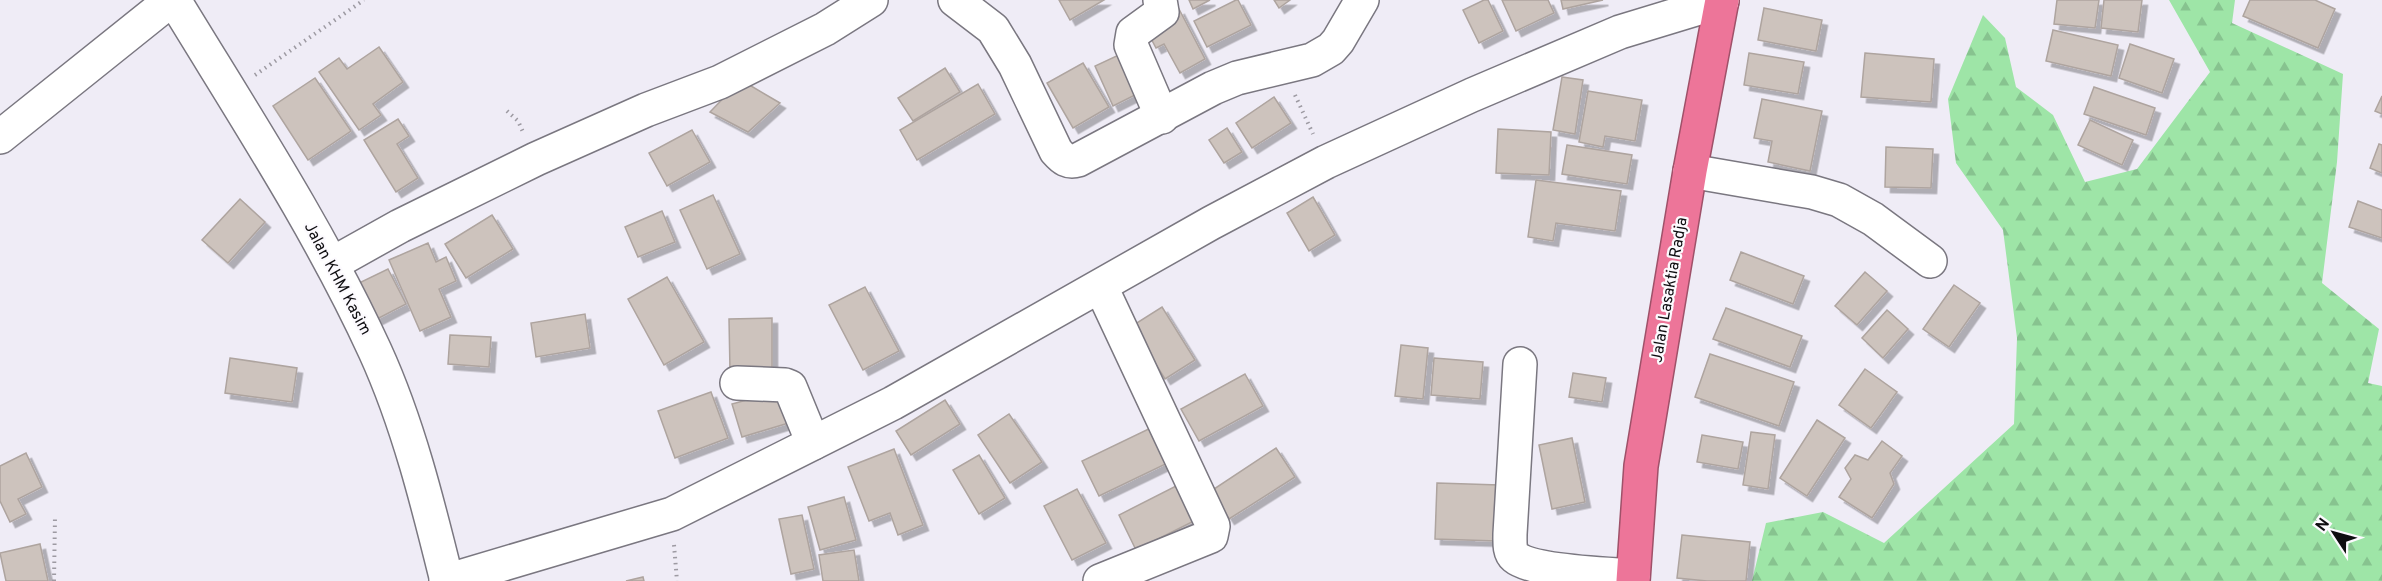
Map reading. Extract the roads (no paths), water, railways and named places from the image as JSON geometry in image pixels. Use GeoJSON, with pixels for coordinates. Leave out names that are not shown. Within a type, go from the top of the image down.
{"type":"FeatureCollection","features":[{"type":"Feature","properties":{"kind":"highway","name":"Jalan Lasaktia Radja"},"geometry":{"type":"LineString","coordinates":[[1633,579],[1641,466],[1690,171],[1722,1]]}},
{"type":"Feature","properties":{"kind":"street","name":"Jalan KHM Kasim"},"geometry":{"type":"LineString","coordinates":[[172,0],[332,264],[376,353],[424,488],[447,581]]}},
{"type":"Feature","properties":{"kind":"street"},"geometry":{"type":"LineString","coordinates":[[0,137],[172,0]]}},
{"type":"Feature","properties":{"kind":"street"},"geometry":{"type":"LineString","coordinates":[[332,264],[400,226],[527,164],[646,110],[720,82],[825,29],[871,0]]}},
{"type":"Feature","properties":{"kind":"street"},"geometry":{"type":"LineString","coordinates":[[955,0],[993,29],[1015,65],[1052,143],[1063,159],[1071,162],[1162,117],[1213,88],[1237,78],[1312,60],[1331,50],[1362,0]]}},
{"type":"Feature","properties":{"kind":"street"},"geometry":{"type":"LineString","coordinates":[[1160,0],[1162,12],[1133,33],[1131,45],[1162,117]]}},
{"type":"Feature","properties":{"kind":"street"},"geometry":{"type":"LineString","coordinates":[[447,581],[672,514],[893,403],[1211,223],[1326,162],[1472,95],[1620,32],[1722,1]]}},
{"type":"Feature","properties":{"kind":"street"},"geometry":{"type":"LineString","coordinates":[[1690,171],[1812,192],[1839,200],[1873,219],[1930,261]]}},
{"type":"Feature","properties":{"kind":"street"},"geometry":{"type":"LineString","coordinates":[[1100,581],[1211,536],[1213,526],[1101,287]]}},
{"type":"Feature","properties":{"kind":"street"},"geometry":{"type":"LineString","coordinates":[[1520,364],[1510,534],[1511,552],[1525,562],[1544,567],[1633,579]]}},
{"type":"Feature","properties":{"kind":"street"},"geometry":{"type":"LineString","coordinates":[[736,383],[790,387],[813,443]]}}]}
